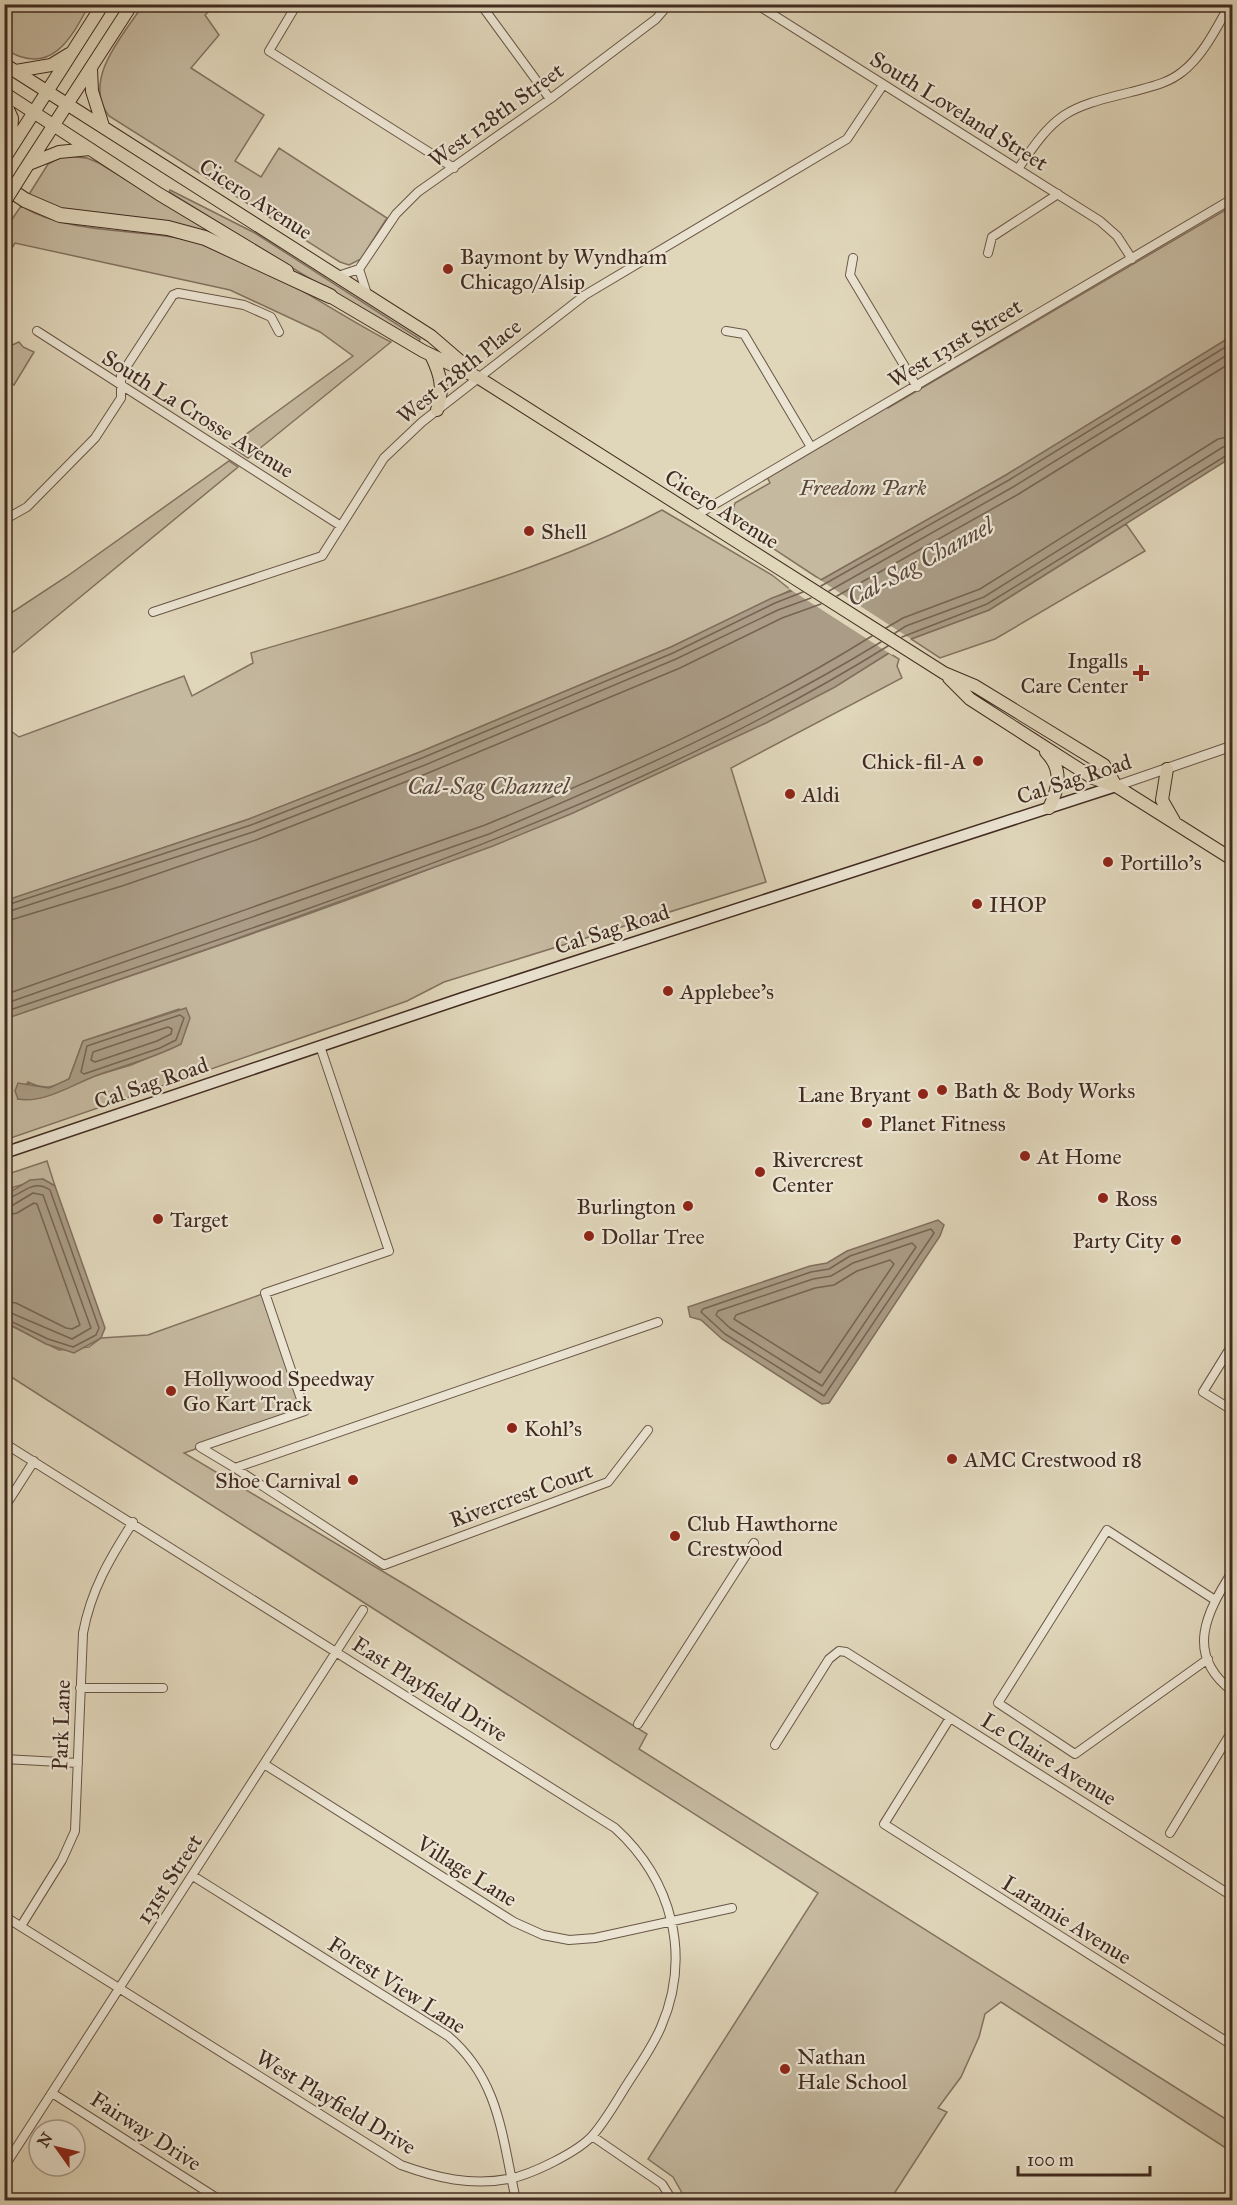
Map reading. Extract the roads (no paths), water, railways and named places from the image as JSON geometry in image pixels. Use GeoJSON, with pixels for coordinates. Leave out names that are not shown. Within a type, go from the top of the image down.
{"type":"FeatureCollection","features":[{"type":"Feature","properties":{"kind":"highway"},"geometry":{"type":"LineString","coordinates":[[4,186],[60,215],[168,228],[205,238],[330,296]]}},
{"type":"Feature","properties":{"kind":"main road"},"geometry":{"type":"LineString","coordinates":[[7,154],[103,4]]}},
{"type":"Feature","properties":{"kind":"main road"},"geometry":{"type":"LineString","coordinates":[[4,203],[132,4]]}},
{"type":"Feature","properties":{"kind":"main road"},"geometry":{"type":"LineString","coordinates":[[16,71],[51,65],[73,52]]}},
{"type":"Feature","properties":{"kind":"main road","name":"Cicero Avenue"},"geometry":{"type":"LineString","coordinates":[[4,64],[431,336],[479,378]]}},
{"type":"Feature","properties":{"kind":"main road"},"geometry":{"type":"LineString","coordinates":[[91,68],[92,91],[103,126]]}},
{"type":"Feature","properties":{"kind":"main road","name":"Cicero Avenue"},"geometry":{"type":"LineString","coordinates":[[4,93],[159,194],[431,355],[479,378],[905,649],[944,673],[975,686],[1104,765],[1116,786]]}},
{"type":"Feature","properties":{"kind":"main road"},"geometry":{"type":"LineString","coordinates":[[4,101],[12,118],[7,154]]}},
{"type":"Feature","properties":{"kind":"main road"},"geometry":{"type":"LineString","coordinates":[[27,167],[59,152],[90,149]]}},
{"type":"Feature","properties":{"kind":"main road"},"geometry":{"type":"LineString","coordinates":[[431,355],[441,375],[442,395],[437,410]]}},
{"type":"Feature","properties":{"kind":"main road","name":"Cicero Avenue"},"geometry":{"type":"LineString","coordinates":[[944,673],[970,699],[1093,778],[1116,786],[1233,860]]}},
{"type":"Feature","properties":{"kind":"main road"},"geometry":{"type":"LineString","coordinates":[[1032,739],[1049,754],[1058,770],[1057,793],[1049,808]]}},
{"type":"Feature","properties":{"kind":"main road"},"geometry":{"type":"LineString","coordinates":[[1167,769],[1162,800],[1177,824]]}},
{"type":"Feature","properties":{"kind":"main road","name":"Cal Sag Road"},"geometry":{"type":"LineString","coordinates":[[4,1153],[320,1046],[1116,786]]}},
{"type":"Feature","properties":{"kind":"street"},"geometry":{"type":"LineString","coordinates":[[297,4],[269,51],[454,168]]}},
{"type":"Feature","properties":{"kind":"street","name":"West 128th Street"},"geometry":{"type":"LineString","coordinates":[[359,269],[396,214],[418,192],[550,99],[656,19],[669,4]]}},
{"type":"Feature","properties":{"kind":"street","name":"South Loveland Street"},"geometry":{"type":"LineString","coordinates":[[756,4],[1101,221],[1117,236],[1132,259]]}},
{"type":"Feature","properties":{"kind":"street"},"geometry":{"type":"LineString","coordinates":[[1018,169],[1042,133],[1064,113],[1088,103],[1162,84],[1183,72],[1200,53],[1230,4]]}},
{"type":"Feature","properties":{"kind":"street"},"geometry":{"type":"LineString","coordinates":[[482,6],[550,99]]}},
{"type":"Feature","properties":{"kind":"street","name":"West 128th Place"},"geometry":{"type":"LineString","coordinates":[[153,612],[322,556],[384,458],[437,410],[585,295],[847,139],[883,85]]}},
{"type":"Feature","properties":{"kind":"street"},"geometry":{"type":"LineString","coordinates":[[988,253],[992,237],[1058,194]]}},
{"type":"Feature","properties":{"kind":"street","name":"West 131st Street"},"geometry":{"type":"LineString","coordinates":[[695,516],[1233,199]]}},
{"type":"Feature","properties":{"kind":"street"},"geometry":{"type":"LineString","coordinates":[[853,258],[850,275],[917,387]]}},
{"type":"Feature","properties":{"kind":"street"},"geometry":{"type":"LineString","coordinates":[[339,276],[359,269],[367,294]]}},
{"type":"Feature","properties":{"kind":"street"},"geometry":{"type":"LineString","coordinates":[[4,520],[27,507],[62,469],[86,449],[121,398],[120,375],[169,299],[178,293],[244,305],[271,316],[279,332]]}},
{"type":"Feature","properties":{"kind":"street","name":"South La Crosse Avenue"},"geometry":{"type":"LineString","coordinates":[[37,331],[122,388],[341,526]]}},
{"type":"Feature","properties":{"kind":"street"},"geometry":{"type":"LineString","coordinates":[[726,331],[744,334],[812,447]]}},
{"type":"Feature","properties":{"kind":"street","name":"Cal Sag Road"},"geometry":{"type":"LineString","coordinates":[[1116,786],[1233,746]]}},
{"type":"Feature","properties":{"kind":"street"},"geometry":{"type":"LineString","coordinates":[[320,1046],[389,1251],[265,1293],[305,1411],[200,1447],[235,1468],[658,1322]]}},
{"type":"Feature","properties":{"kind":"street"},"geometry":{"type":"LineString","coordinates":[[1233,1345],[1203,1392],[1233,1410]]}},
{"type":"Feature","properties":{"kind":"street","name":"Rivercrest Court"},"geometry":{"type":"LineString","coordinates":[[235,1468],[384,1564],[608,1482],[648,1430]]}},
{"type":"Feature","properties":{"kind":"street","name":"East Playfield Drive"},"geometry":{"type":"LineString","coordinates":[[4,1443],[133,1522],[615,1828],[641,1854],[651,1868],[664,1894],[672,1921],[676,1947],[673,1990],[660,2029],[640,2063]]}},
{"type":"Feature","properties":{"kind":"street"},"geometry":{"type":"LineString","coordinates":[[4,1508],[34,1461]]}},
{"type":"Feature","properties":{"kind":"street","name":"Park Lane"},"geometry":{"type":"LineString","coordinates":[[21,1926],[62,1860],[75,1831],[81,1647],[90,1603],[101,1573],[133,1522]]}},
{"type":"Feature","properties":{"kind":"street"},"geometry":{"type":"LineString","coordinates":[[1208,1659],[1075,1754],[998,1703],[1107,1530],[1215,1600]]}},
{"type":"Feature","properties":{"kind":"street"},"geometry":{"type":"LineString","coordinates":[[638,1724],[754,1543]]}},
{"type":"Feature","properties":{"kind":"street"},"geometry":{"type":"LineString","coordinates":[[1233,1572],[1215,1600],[1205,1624],[1204,1641],[1208,1659],[1216,1674],[1233,1691]]}},
{"type":"Feature","properties":{"kind":"street","name":"131st Street"},"geometry":{"type":"LineString","coordinates":[[4,2167],[363,1610]]}},
{"type":"Feature","properties":{"kind":"street","name":"Le Claire Avenue"},"geometry":{"type":"LineString","coordinates":[[775,1744],[829,1659],[839,1651],[846,1652],[1233,1896]]}},
{"type":"Feature","properties":{"kind":"street"},"geometry":{"type":"LineString","coordinates":[[80,1688],[163,1688]]}},
{"type":"Feature","properties":{"kind":"street","name":"Laramie Avenue"},"geometry":{"type":"LineString","coordinates":[[950,1718],[884,1824],[1233,2045]]}},
{"type":"Feature","properties":{"kind":"street"},"geometry":{"type":"LineString","coordinates":[[1170,1833],[1233,1731]]}},
{"type":"Feature","properties":{"kind":"street"},"geometry":{"type":"LineString","coordinates":[[4,1759],[78,1763]]}},
{"type":"Feature","properties":{"kind":"street","name":"Village Lane"},"geometry":{"type":"LineString","coordinates":[[264,1764],[514,1922],[543,1935],[569,1940],[595,1938],[732,1908]]}},
{"type":"Feature","properties":{"kind":"street","name":"Forest View Lane"},"geometry":{"type":"LineString","coordinates":[[193,1876],[459,2045],[478,2068],[490,2091],[516,2200]]}},
{"type":"Feature","properties":{"kind":"street","name":"West Playfield Drive"},"geometry":{"type":"LineString","coordinates":[[4,1916],[401,2165],[430,2175],[464,2182],[511,2179],[570,2152],[592,2136],[640,2063]]}},
{"type":"Feature","properties":{"kind":"street","name":"Fairway Drive"},"geometry":{"type":"LineString","coordinates":[[52,2092],[220,2200]]}},
{"type":"Feature","properties":{"kind":"street"},"geometry":{"type":"LineString","coordinates":[[592,2136],[658,2181],[672,2200]]}},
{"type":"Feature","properties":{"kind":"water","name":"Cal-Sag Channel"},"geometry":{"type":"Polygon","coordinates":[[[1232,336],[1232,457],[989,610],[911,639],[835,687],[766,723],[573,813],[493,846],[5,1019],[4,901],[249,819],[420,752],[671,647],[772,598],[821,580],[1006,475],[1232,336]]]}},
{"type":"Feature","properties":{"kind":"water"},"geometry":{"type":"Polygon","coordinates":[[[186,1008],[190,1018],[181,1044],[48,1096],[28,1100],[18,1099],[15,1091],[18,1083],[49,1088],[69,1079],[83,1041],[186,1008]]]}},
{"type":"Feature","properties":{"kind":"water"},"geometry":{"type":"Polygon","coordinates":[[[43,1179],[55,1186],[105,1328],[101,1338],[74,1353],[46,1344],[5,1322],[5,1195],[30,1180],[43,1179]]]}},
{"type":"Feature","properties":{"kind":"water"},"geometry":{"type":"Polygon","coordinates":[[[938,1220],[944,1225],[940,1236],[829,1403],[822,1404],[722,1339],[701,1320],[690,1317],[688,1307],[810,1266],[827,1263],[847,1251],[938,1220]]]}},
{"type":"Feature","properties":{"kind":"place","name":"Baymont by Wyndham Chicago/Alsip"},"geometry":{"type":"Point","coordinates":[448,269]}},
{"type":"Feature","properties":{"kind":"place","name":"Shell"},"geometry":{"type":"Point","coordinates":[529,531]}},
{"type":"Feature","properties":{"kind":"place","name":"Ingalls Care Center"},"geometry":{"type":"Point","coordinates":[1141,673]}},
{"type":"Feature","properties":{"kind":"place","name":"Chick-fil-A"},"geometry":{"type":"Point","coordinates":[978,761]}},
{"type":"Feature","properties":{"kind":"place","name":"Aldi"},"geometry":{"type":"Point","coordinates":[790,794]}},
{"type":"Feature","properties":{"kind":"place","name":"Portillo's"},"geometry":{"type":"Point","coordinates":[1108,862]}},
{"type":"Feature","properties":{"kind":"place","name":"IHOP"},"geometry":{"type":"Point","coordinates":[977,904]}},
{"type":"Feature","properties":{"kind":"place","name":"Applebee's"},"geometry":{"type":"Point","coordinates":[668,991]}},
{"type":"Feature","properties":{"kind":"place","name":"Bath & Body Works"},"geometry":{"type":"Point","coordinates":[942,1090]}},
{"type":"Feature","properties":{"kind":"place","name":"Lane Bryant"},"geometry":{"type":"Point","coordinates":[923,1094]}},
{"type":"Feature","properties":{"kind":"place","name":"Planet Fitness"},"geometry":{"type":"Point","coordinates":[867,1123]}},
{"type":"Feature","properties":{"kind":"place","name":"At Home"},"geometry":{"type":"Point","coordinates":[1025,1156]}},
{"type":"Feature","properties":{"kind":"place","name":"Rivercrest Center"},"geometry":{"type":"Point","coordinates":[760,1172]}},
{"type":"Feature","properties":{"kind":"place","name":"Ross"},"geometry":{"type":"Point","coordinates":[1103,1198]}},
{"type":"Feature","properties":{"kind":"place","name":"Burlington"},"geometry":{"type":"Point","coordinates":[688,1206]}},
{"type":"Feature","properties":{"kind":"place","name":"Target"},"geometry":{"type":"Point","coordinates":[158,1219]}},
{"type":"Feature","properties":{"kind":"place","name":"Dollar Tree"},"geometry":{"type":"Point","coordinates":[589,1236]}},
{"type":"Feature","properties":{"kind":"place","name":"Party City"},"geometry":{"type":"Point","coordinates":[1176,1240]}},
{"type":"Feature","properties":{"kind":"place","name":"Hollywood Speedway Go Kart Track"},"geometry":{"type":"Point","coordinates":[171,1391]}},
{"type":"Feature","properties":{"kind":"place","name":"Kohl's"},"geometry":{"type":"Point","coordinates":[512,1428]}},
{"type":"Feature","properties":{"kind":"place","name":"AMC Crestwood 18"},"geometry":{"type":"Point","coordinates":[952,1459]}},
{"type":"Feature","properties":{"kind":"place","name":"Shoe Carnival"},"geometry":{"type":"Point","coordinates":[353,1480]}},
{"type":"Feature","properties":{"kind":"place","name":"Club Hawthorne Crestwood"},"geometry":{"type":"Point","coordinates":[675,1536]}},
{"type":"Feature","properties":{"kind":"place","name":"Nathan Hale School"},"geometry":{"type":"Point","coordinates":[785,2069]}},
{"type":"Feature","properties":{"kind":"park label","name":"Freedom Park"},"geometry":{"type":"Point","coordinates":[863,487]}}]}
